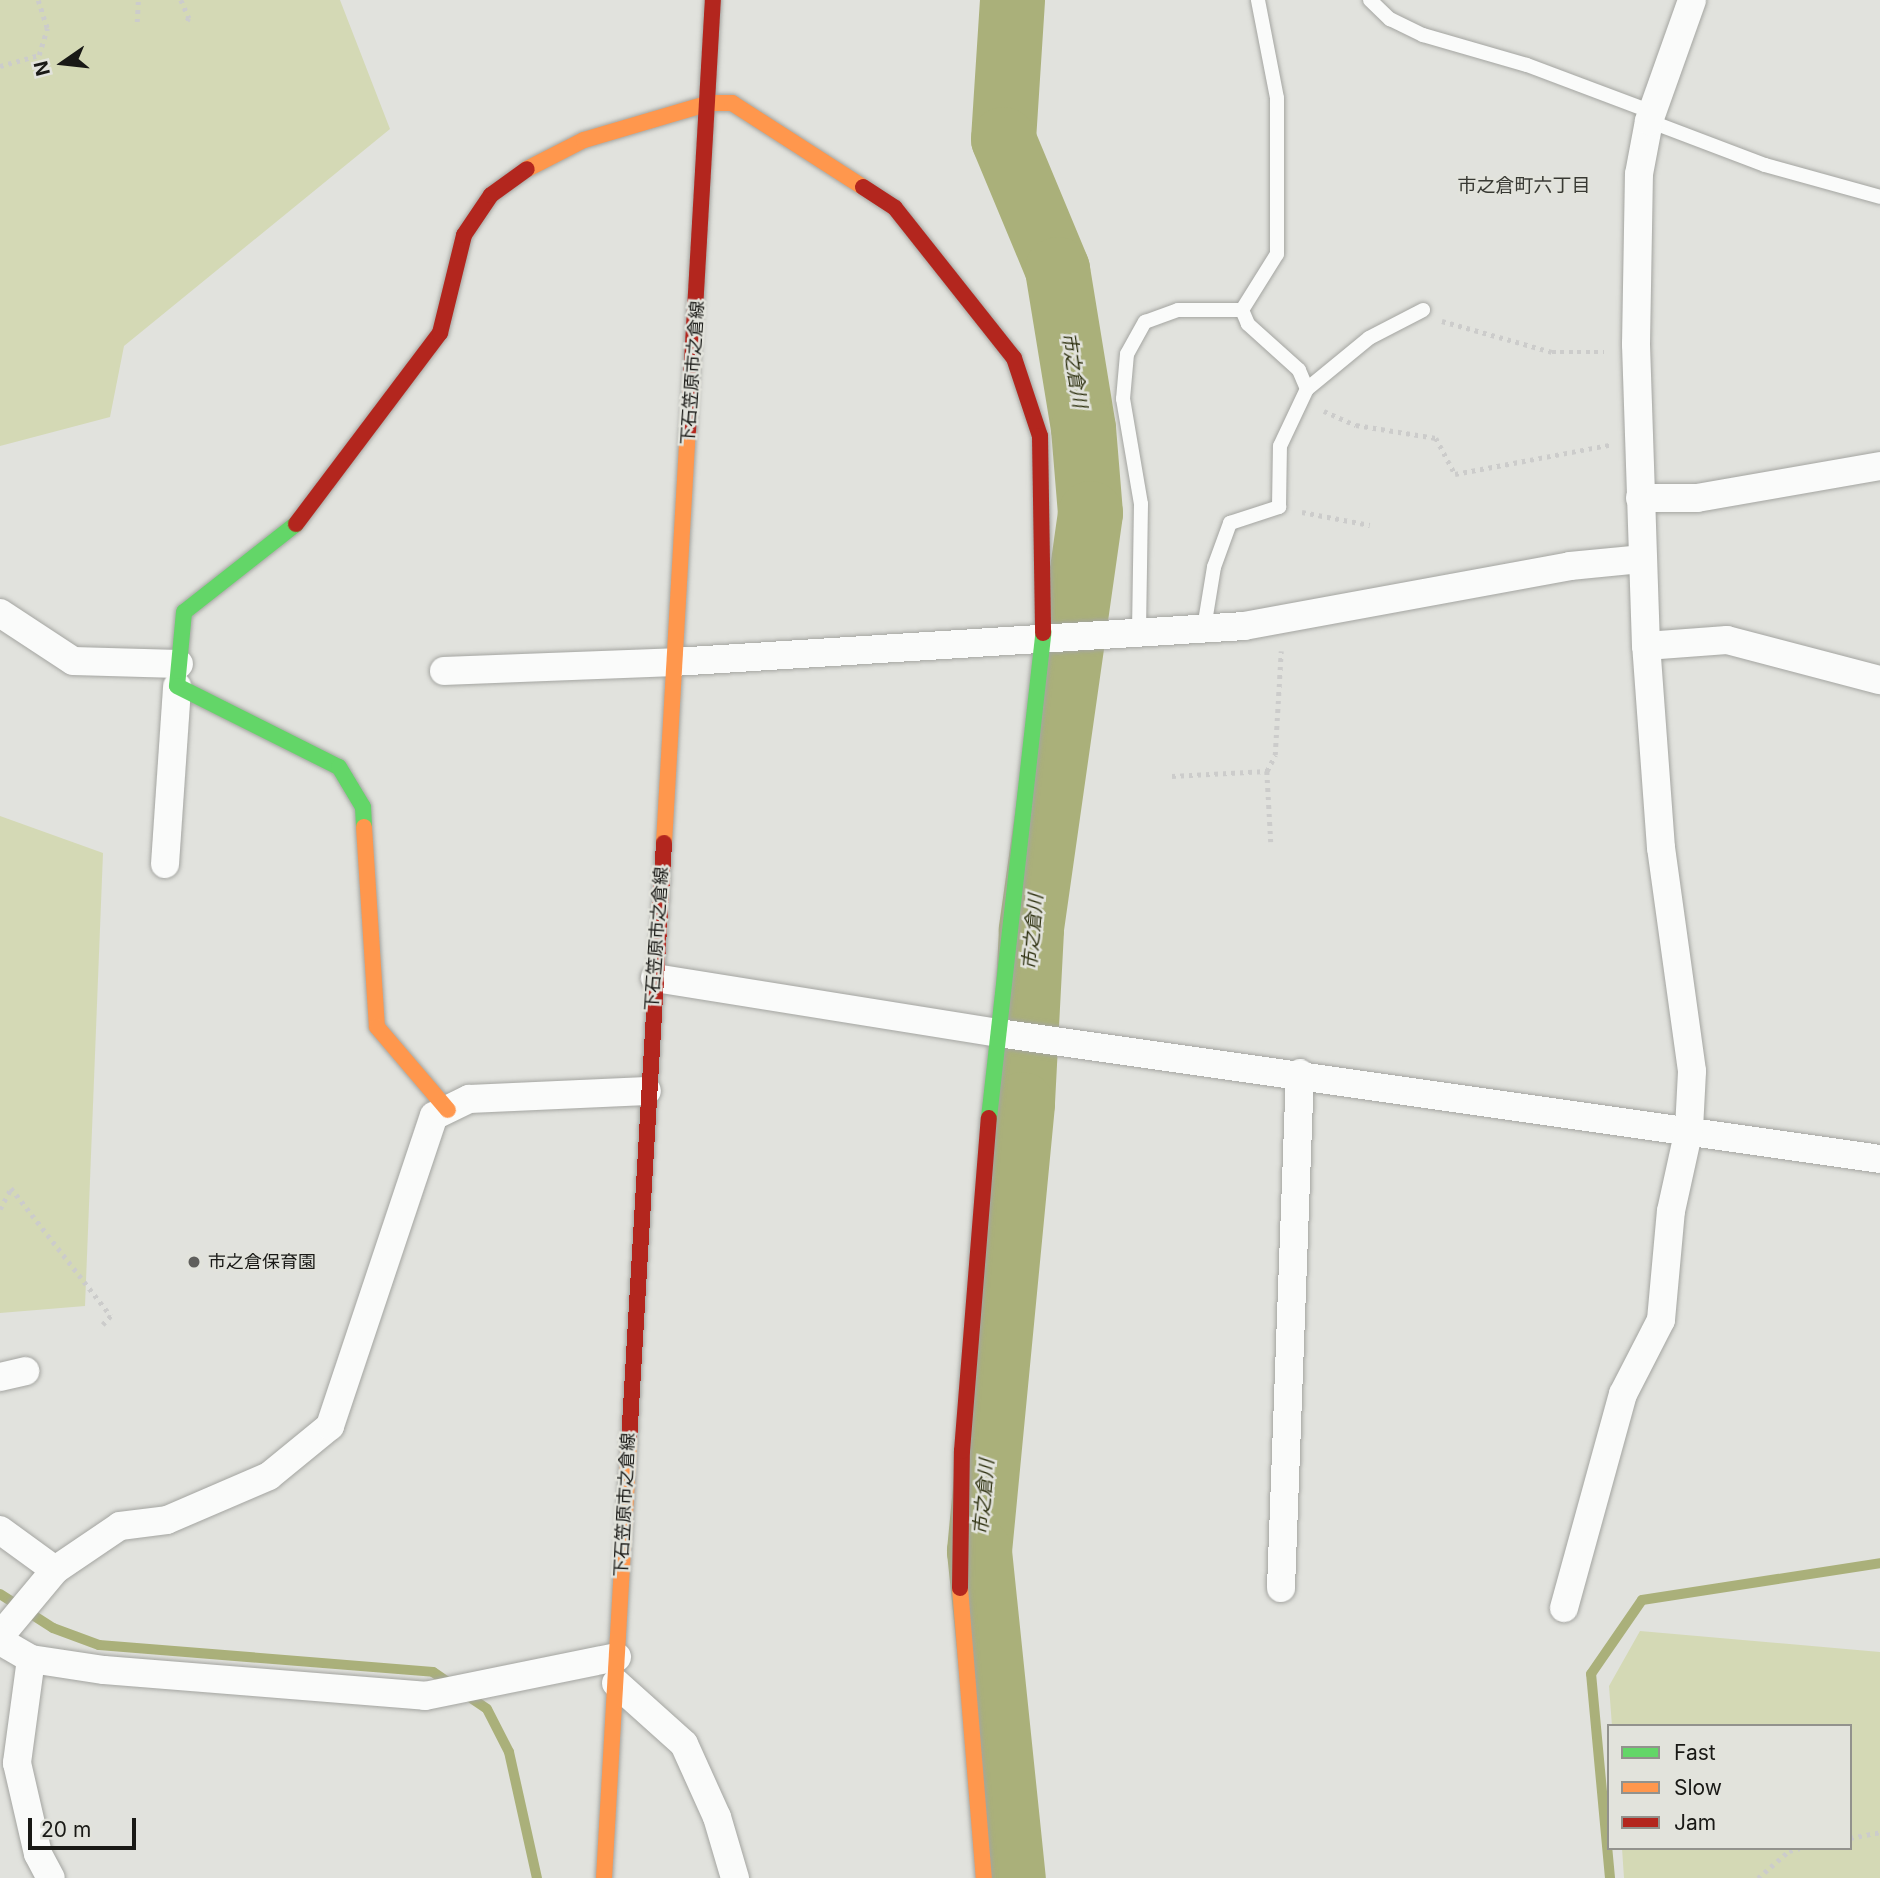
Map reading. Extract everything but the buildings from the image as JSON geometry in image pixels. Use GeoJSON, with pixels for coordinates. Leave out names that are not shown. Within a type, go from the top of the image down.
{"type":"FeatureCollection","features":[{"type":"Feature","properties":{"kind":"street","name":"下石笠原市之倉線"},"geometry":{"type":"LineString","coordinates":[[604,1878],[647,1091],[710,103],[713,0]]}},
{"type":"Feature","properties":{"kind":"street"},"geometry":{"type":"LineString","coordinates":[[1564,1608],[1623,1394],[1661,1320],[1671,1211],[1689,1129],[1692,1071],[1661,848],[1646,646],[1641,559],[1636,344],[1639,174],[1650,116],[1692,0]]}},
{"type":"Feature","properties":{"kind":"street"},"geometry":{"type":"LineString","coordinates":[[166,864],[184,612],[291,531],[440,333],[464,235],[491,195],[527,169],[584,140],[710,103],[732,103],[895,208],[1014,358],[1040,436],[1043,640],[999,1033],[962,1451],[959,1571],[984,1878]]}},
{"type":"Feature","properties":{"kind":"street"},"geometry":{"type":"LineString","coordinates":[[1640,498],[1697,498],[1880,466]]}},
{"type":"Feature","properties":{"kind":"street"},"geometry":{"type":"LineString","coordinates":[[444,671],[674,662],[1204,628],[1282,619],[1570,566],[1641,559]]}},
{"type":"Feature","properties":{"kind":"street"},"geometry":{"type":"LineString","coordinates":[[0,613],[73,661],[178,675],[339,767],[363,807],[377,1027],[448,1110]]}},
{"type":"Feature","properties":{"kind":"street"},"geometry":{"type":"LineString","coordinates":[[1646,646],[1727,640],[1880,680]]}},
{"type":"Feature","properties":{"kind":"street"},"geometry":{"type":"LineString","coordinates":[[655,978],[999,1033],[1066,1039],[1880,1158]]}},
{"type":"Feature","properties":{"kind":"street"},"geometry":{"type":"LineString","coordinates":[[1281,1588],[1300,1073]]}},
{"type":"Feature","properties":{"kind":"street"},"geometry":{"type":"LineString","coordinates":[[647,1091],[469,1099],[435,1116],[354,1344],[330,1426],[269,1476],[167,1520],[120,1526],[54,1570],[0,1639],[31,1660],[224,1683],[425,1696],[488,1682],[617,1670],[684,1744],[717,1817],[735,1878]]}},
{"type":"Feature","properties":{"kind":"street"},"geometry":{"type":"LineString","coordinates":[[0,1530],[54,1570]]}},
{"type":"Feature","properties":{"kind":"street"},"geometry":{"type":"LineString","coordinates":[[31,1660],[18,1763],[37,1854],[51,1878]]}},
{"type":"Feature","properties":{"kind":"lane"},"geometry":{"type":"LineString","coordinates":[[1242,310],[1277,254],[1277,98],[1258,0]]}},
{"type":"Feature","properties":{"kind":"lane"},"geometry":{"type":"LineString","coordinates":[[1370,0],[1390,19],[1444,44],[1527,65],[1765,165],[1880,197]]}},
{"type":"Feature","properties":{"kind":"lane"},"geometry":{"type":"LineString","coordinates":[[1131,632],[1142,504],[1123,399],[1126,354],[1145,322],[1178,310],[1242,310]]}},
{"type":"Feature","properties":{"kind":"lane"},"geometry":{"type":"LineString","coordinates":[[1242,310],[1248,324],[1299,370],[1304,395]]}},
{"type":"Feature","properties":{"kind":"lane"},"geometry":{"type":"LineString","coordinates":[[1204,628],[1214,567],[1230,523],[1279,507],[1280,446],[1304,395],[1369,338],[1423,310]]}},
{"type":"Feature","properties":{"kind":"path"},"geometry":{"type":"LineString","coordinates":[[0,66],[39,55],[47,28],[38,0]]}},
{"type":"Feature","properties":{"kind":"path"},"geometry":{"type":"LineString","coordinates":[[137,22],[138,0]]}},
{"type":"Feature","properties":{"kind":"path"},"geometry":{"type":"LineString","coordinates":[[181,0],[189,18],[186,25]]}},
{"type":"Feature","properties":{"kind":"path"},"geometry":{"type":"LineString","coordinates":[[1423,310],[1454,327],[1552,352],[1595,354],[1636,344]]}},
{"type":"Feature","properties":{"kind":"path"},"geometry":{"type":"LineString","coordinates":[[1304,395],[1356,425],[1436,438],[1455,474],[1639,438]]}},
{"type":"Feature","properties":{"kind":"path"},"geometry":{"type":"LineString","coordinates":[[1279,507],[1370,524]]}},
{"type":"Feature","properties":{"kind":"path"},"geometry":{"type":"LineString","coordinates":[[1271,842],[1267,771],[1275,755],[1282,619]]}},
{"type":"Feature","properties":{"kind":"path"},"geometry":{"type":"LineString","coordinates":[[1172,776],[1267,771]]}},
{"type":"Feature","properties":{"kind":"path"},"geometry":{"type":"LineString","coordinates":[[0,1209],[11,1188],[111,1316],[103,1325]]}},
{"type":"Feature","properties":{"kind":"path"},"geometry":{"type":"LineString","coordinates":[[1852,1838],[1880,1832]]}},
{"type":"Feature","properties":{"kind":"path"},"geometry":{"type":"LineString","coordinates":[[1758,1878],[1792,1850]]}},
{"type":"Feature","properties":{"kind":"green space"},"geometry":{"type":"Polygon","coordinates":[[[0,0],[340,0],[390,129],[124,346],[110,417],[0,446],[0,0]]]}},
{"type":"Feature","properties":{"kind":"green space"},"geometry":{"type":"Polygon","coordinates":[[[0,816],[103,853],[85,1306],[0,1313],[0,816]]]}},
{"type":"Feature","properties":{"kind":"green space"},"geometry":{"type":"Polygon","coordinates":[[[1640,1631],[1880,1652],[1880,1878],[1624,1878],[1622,1850],[1852,1850],[1852,1724],[1612,1724],[1609,1686],[1640,1631]]]}},
{"type":"Feature","properties":{"kind":"waterway","name":"市之倉川"},"geometry":{"type":"LineString","coordinates":[[1012,0],[1003,139],[1057,269],[1083,428],[1090,513],[1031,930],[1022,1104],[979,1551],[1013,1878]]}},
{"type":"Feature","properties":{"kind":"waterway"},"geometry":{"type":"LineString","coordinates":[[1607,1846],[1591,1674],[1642,1600],[1880,1563]]}},
{"type":"Feature","properties":{"kind":"waterway"},"geometry":{"type":"LineString","coordinates":[[0,1594],[53,1628],[99,1645],[433,1672],[487,1709],[509,1752],[537,1878]]}},
{"type":"Feature","properties":{"kind":"waterway"},"geometry":{"type":"LineString","coordinates":[[1607,1850],[1610,1878]]}},
{"type":"Feature","properties":{"kind":"traffic: fast"},"geometry":{"type":"LineString","coordinates":[[296,524],[184,612],[177,686],[339,767],[363,807],[364,827]]}},
{"type":"Feature","properties":{"kind":"traffic: fast"},"geometry":{"type":"LineString","coordinates":[[989,1118],[1043,633]]}},
{"type":"Feature","properties":{"kind":"traffic: slow"},"geometry":{"type":"LineString","coordinates":[[527,169],[584,140],[710,103],[732,103],[863,187]]}},
{"type":"Feature","properties":{"kind":"traffic: slow"},"geometry":{"type":"LineString","coordinates":[[664,843],[688,431]]}},
{"type":"Feature","properties":{"kind":"traffic: slow"},"geometry":{"type":"LineString","coordinates":[[364,827],[377,1027],[448,1110]]}},
{"type":"Feature","properties":{"kind":"traffic: slow"},"geometry":{"type":"LineString","coordinates":[[604,1878],[629,1441]]}},
{"type":"Feature","properties":{"kind":"traffic: slow"},"geometry":{"type":"LineString","coordinates":[[960,1588],[984,1878]]}},
{"type":"Feature","properties":{"kind":"traffic: jam"},"geometry":{"type":"LineString","coordinates":[[688,431],[713,0]]}},
{"type":"Feature","properties":{"kind":"traffic: jam"},"geometry":{"type":"LineString","coordinates":[[296,524],[440,333],[464,235],[491,195],[527,169]]}},
{"type":"Feature","properties":{"kind":"traffic: jam"},"geometry":{"type":"LineString","coordinates":[[863,187],[895,208],[1014,358],[1040,436],[1043,633]]}},
{"type":"Feature","properties":{"kind":"traffic: jam"},"geometry":{"type":"LineString","coordinates":[[629,1441],[664,843]]}},
{"type":"Feature","properties":{"kind":"traffic: jam"},"geometry":{"type":"LineString","coordinates":[[960,1588],[962,1451],[989,1118]]}},
{"type":"Feature","properties":{"kind":"place","name":"市之倉保育園"},"geometry":{"type":"Point","coordinates":[194,1262]}},
{"type":"Feature","properties":{"kind":"district","name":"市之倉町六丁目"},"geometry":{"type":"Point","coordinates":[1524,186]}}]}
